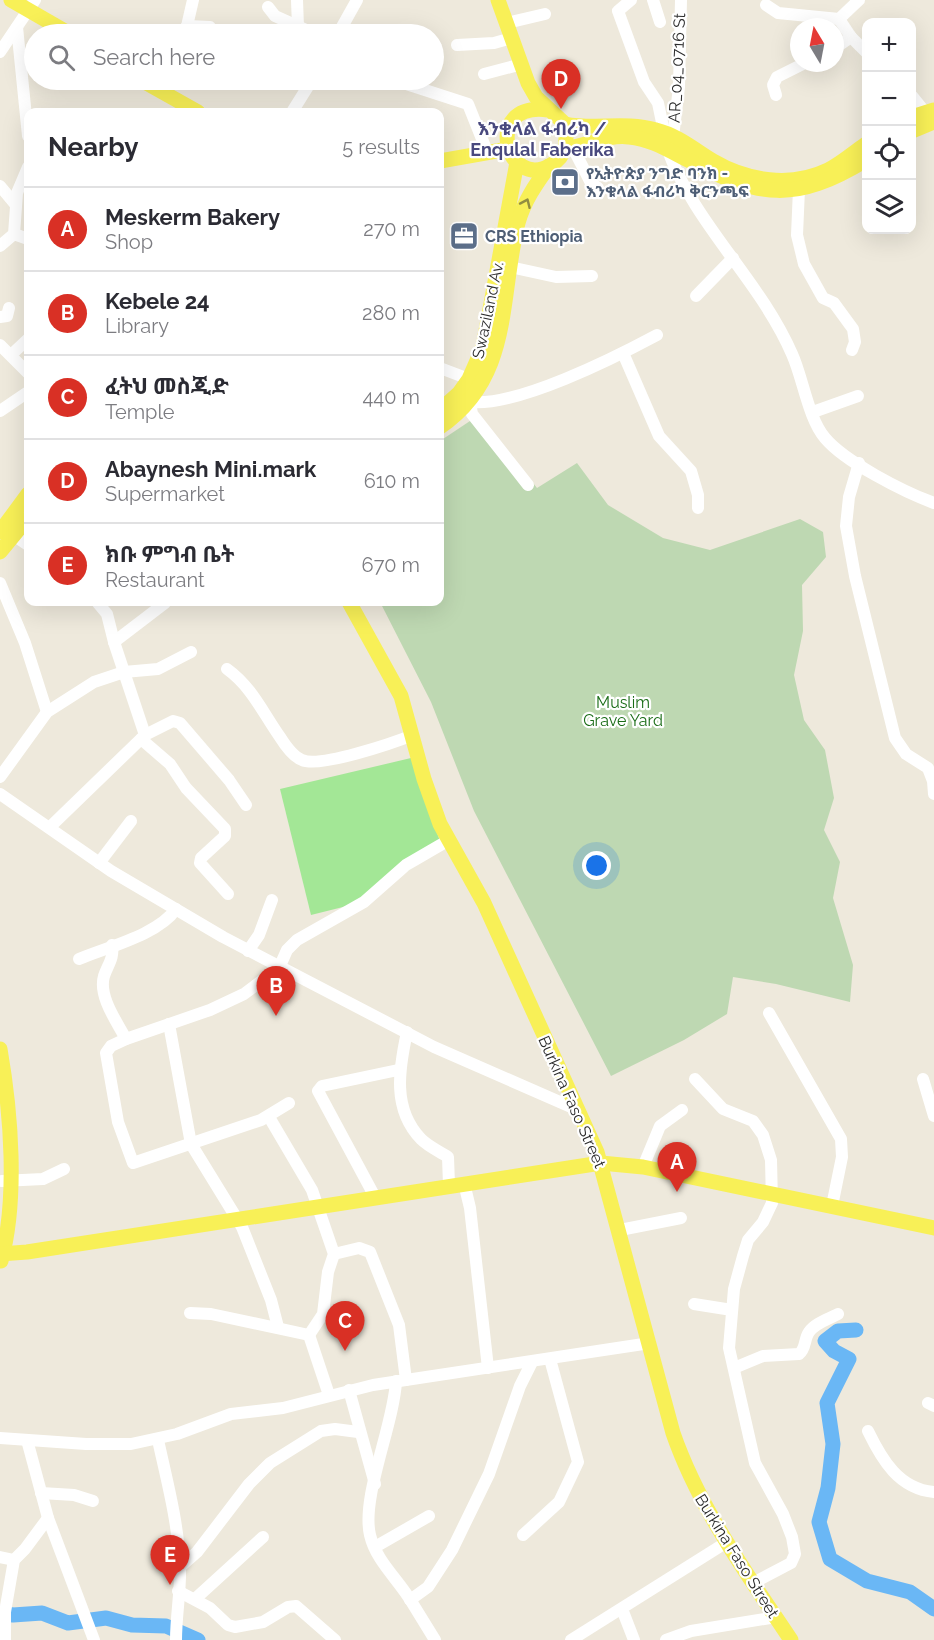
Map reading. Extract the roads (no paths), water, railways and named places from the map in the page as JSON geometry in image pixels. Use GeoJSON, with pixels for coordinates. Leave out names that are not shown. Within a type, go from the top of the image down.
{"type":"FeatureCollection","features":[{"type":"Feature","properties":{"kind":"main road"},"geometry":{"type":"LineString","coordinates":[[11,0],[31,4],[57,24]]}},
{"type":"Feature","properties":{"kind":"main road"},"geometry":{"type":"LineString","coordinates":[[498,0],[528,83],[548,110],[565,124],[585,128],[618,124],[668,139],[729,170],[753,178],[775,180],[800,178],[822,172],[862,147]]}},
{"type":"Feature","properties":{"kind":"main road"},"geometry":{"type":"LineString","coordinates":[[528,83],[524,100],[507,131],[508,148],[517,162],[533,169],[549,166],[570,148],[619,136],[668,139],[737,184],[760,190],[799,189],[826,182],[862,163]]}},
{"type":"Feature","properties":{"kind":"main road"},"geometry":{"type":"LineString","coordinates":[[161,90],[191,108]]}},
{"type":"Feature","properties":{"kind":"main road"},"geometry":{"type":"LineString","coordinates":[[516,117],[532,109],[548,110]]}},
{"type":"Feature","properties":{"kind":"main road"},"geometry":{"type":"LineString","coordinates":[[916,126],[926,115]]}},
{"type":"Feature","properties":{"kind":"main road"},"geometry":{"type":"LineString","coordinates":[[565,124],[570,148]]}},
{"type":"Feature","properties":{"kind":"main road"},"geometry":{"type":"LineString","coordinates":[[444,160],[488,154],[508,148]]}},
{"type":"Feature","properties":{"kind":"main road","name":"Swaziland Av."},"geometry":{"type":"LineString","coordinates":[[444,406],[459,393],[469,379],[483,347],[517,162]]}},
{"type":"Feature","properties":{"kind":"main road","name":"Swaziland Av."},"geometry":{"type":"LineString","coordinates":[[444,424],[470,402],[484,379],[495,351],[522,212],[533,187],[549,166]]}},
{"type":"Feature","properties":{"kind":"main road"},"geometry":{"type":"LineString","coordinates":[[0,552],[24,502]]}},
{"type":"Feature","properties":{"kind":"main road"},"geometry":{"type":"LineString","coordinates":[[8,534],[24,521]]}},
{"type":"Feature","properties":{"kind":"main road","name":"Burkina Faso Street"},"geometry":{"type":"LineString","coordinates":[[351,606],[394,681],[413,735],[428,793],[449,840],[484,903],[601,1163],[682,1459],[696,1490],[727,1542],[790,1640]]}},
{"type":"Feature","properties":{"kind":"main road"},"geometry":{"type":"LineString","coordinates":[[0,1049],[9,1101],[5,1181],[0,1222]]}},
{"type":"Feature","properties":{"kind":"main road"},"geometry":{"type":"LineString","coordinates":[[0,1105],[8,1222],[1,1257],[237,1218],[601,1163],[643,1167],[934,1228]]}},
{"type":"Feature","properties":{"kind":"street"},"geometry":{"type":"LineString","coordinates":[[186,24],[193,0]]}},
{"type":"Feature","properties":{"kind":"street"},"geometry":{"type":"LineString","coordinates":[[297,0],[298,24]]}},
{"type":"Feature","properties":{"kind":"street"},"geometry":{"type":"LineString","coordinates":[[344,24],[357,0]]}},
{"type":"Feature","properties":{"kind":"street"},"geometry":{"type":"LineString","coordinates":[[631,0],[618,11],[644,82],[658,103],[668,139],[698,208],[786,341],[824,438],[836,450],[859,464],[901,488],[934,503]]}},
{"type":"Feature","properties":{"kind":"street"},"geometry":{"type":"LineString","coordinates":[[653,0],[660,22]]}},
{"type":"Feature","properties":{"kind":"street","name":"AR_04_0716 St"},"geometry":{"type":"LineString","coordinates":[[668,139],[679,87],[681,0]]}},
{"type":"Feature","properties":{"kind":"street"},"geometry":{"type":"LineString","coordinates":[[766,5],[778,13],[840,17],[859,0]]}},
{"type":"Feature","properties":{"kind":"street"},"geometry":{"type":"LineString","coordinates":[[0,52],[31,4]]}},
{"type":"Feature","properties":{"kind":"street"},"geometry":{"type":"LineString","coordinates":[[268,7],[275,16],[292,24]]}},
{"type":"Feature","properties":{"kind":"street"},"geometry":{"type":"LineString","coordinates":[[457,45],[487,44],[509,30],[545,14]]}},
{"type":"Feature","properties":{"kind":"street"},"geometry":{"type":"LineString","coordinates":[[840,17],[850,38],[862,48]]}},
{"type":"Feature","properties":{"kind":"street"},"geometry":{"type":"LineString","coordinates":[[17,27],[25,108]]}},
{"type":"Feature","properties":{"kind":"street"},"geometry":{"type":"LineString","coordinates":[[844,42],[850,38]]}},
{"type":"Feature","properties":{"kind":"street"},"geometry":{"type":"LineString","coordinates":[[484,74],[522,64]]}},
{"type":"Feature","properties":{"kind":"street"},"geometry":{"type":"LineString","coordinates":[[776,95],[773,85],[777,77],[790,70]]}},
{"type":"Feature","properties":{"kind":"street"},"geometry":{"type":"LineString","coordinates":[[294,108],[306,90]]}},
{"type":"Feature","properties":{"kind":"street"},"geometry":{"type":"LineString","coordinates":[[425,90],[468,104],[488,154]]}},
{"type":"Feature","properties":{"kind":"street"},"geometry":{"type":"LineString","coordinates":[[916,101],[926,115]]}},
{"type":"Feature","properties":{"kind":"street"},"geometry":{"type":"LineString","coordinates":[[570,148],[591,183],[597,188]]}},
{"type":"Feature","properties":{"kind":"street"},"geometry":{"type":"LineString","coordinates":[[0,246],[14,234],[15,204],[24,178]]}},
{"type":"Feature","properties":{"kind":"street"},"geometry":{"type":"LineString","coordinates":[[0,186],[15,204]]}},
{"type":"Feature","properties":{"kind":"street"},"geometry":{"type":"LineString","coordinates":[[799,189],[797,235],[804,264],[823,298],[834,303],[853,329],[855,342],[852,350]]}},
{"type":"Feature","properties":{"kind":"street"},"geometry":{"type":"LineString","coordinates":[[14,234],[24,238]]}},
{"type":"Feature","properties":{"kind":"street"},"geometry":{"type":"LineString","coordinates":[[696,296],[733,258]]}},
{"type":"Feature","properties":{"kind":"street"},"geometry":{"type":"LineString","coordinates":[[510,267],[556,277],[592,276]]}},
{"type":"Feature","properties":{"kind":"street"},"geometry":{"type":"LineString","coordinates":[[528,485],[472,414],[470,402],[488,402],[521,394],[623,354],[657,335]]}},
{"type":"Feature","properties":{"kind":"street"},"geometry":{"type":"LineString","coordinates":[[24,341],[4,350],[24,369]]}},
{"type":"Feature","properties":{"kind":"street"},"geometry":{"type":"LineString","coordinates":[[623,354],[659,436],[671,452],[687,464],[691,471],[698,495],[698,508]]}},
{"type":"Feature","properties":{"kind":"street"},"geometry":{"type":"LineString","coordinates":[[444,370],[469,379]]}},
{"type":"Feature","properties":{"kind":"street"},"geometry":{"type":"LineString","coordinates":[[0,411],[24,395]]}},
{"type":"Feature","properties":{"kind":"street"},"geometry":{"type":"LineString","coordinates":[[813,412],[858,396]]}},
{"type":"Feature","properties":{"kind":"street"},"geometry":{"type":"LineString","coordinates":[[859,464],[846,516],[855,576],[895,738],[906,754],[931,766],[934,794]]}},
{"type":"Feature","properties":{"kind":"street"},"geometry":{"type":"LineString","coordinates":[[8,534],[24,543]]}},
{"type":"Feature","properties":{"kind":"street"},"geometry":{"type":"LineString","coordinates":[[0,583],[25,643],[47,712]]}},
{"type":"Feature","properties":{"kind":"street"},"geometry":{"type":"LineString","coordinates":[[101,606],[106,611],[143,737],[170,764],[186,788],[225,830],[225,836],[201,858],[200,863],[228,894]]}},
{"type":"Feature","properties":{"kind":"street"},"geometry":{"type":"LineString","coordinates":[[114,642],[161,606]]}},
{"type":"Feature","properties":{"kind":"street"},"geometry":{"type":"LineString","coordinates":[[0,777],[47,712],[94,682],[124,672],[158,669],[191,652]]}},
{"type":"Feature","properties":{"kind":"street"},"geometry":{"type":"LineString","coordinates":[[228,669],[250,692],[290,749],[305,761],[321,762],[413,735]]}},
{"type":"Feature","properties":{"kind":"street"},"geometry":{"type":"LineString","coordinates":[[50,827],[143,737],[170,722],[178,721],[229,780],[246,805]]}},
{"type":"Feature","properties":{"kind":"street"},"geometry":{"type":"LineString","coordinates":[[0,794],[99,862],[279,968],[499,1077],[578,1110]]}},
{"type":"Feature","properties":{"kind":"street"},"geometry":{"type":"LineString","coordinates":[[99,862],[131,821]]}},
{"type":"Feature","properties":{"kind":"street"},"geometry":{"type":"LineString","coordinates":[[289,1102],[269,1117],[131,1162],[118,1122],[106,1055],[108,1048],[126,1039],[234,999],[279,968],[287,950],[297,940],[364,902],[406,865],[449,840]]}},
{"type":"Feature","properties":{"kind":"street"},"geometry":{"type":"LineString","coordinates":[[248,951],[259,935],[272,900]]}},
{"type":"Feature","properties":{"kind":"street"},"geometry":{"type":"LineString","coordinates":[[79,959],[161,924],[176,909]]}},
{"type":"Feature","properties":{"kind":"street"},"geometry":{"type":"LineString","coordinates":[[112,945],[114,955],[103,983],[111,1013],[126,1039]]}},
{"type":"Feature","properties":{"kind":"street"},"geometry":{"type":"LineString","coordinates":[[769,1013],[841,1139],[842,1157],[832,1206]]}},
{"type":"Feature","properties":{"kind":"street"},"geometry":{"type":"LineString","coordinates":[[168,1024],[191,1144],[205,1170],[237,1218],[271,1300],[278,1327]]}},
{"type":"Feature","properties":{"kind":"street"},"geometry":{"type":"LineString","coordinates":[[407,1032],[398,1070],[404,1111],[419,1137],[447,1156],[471,1218],[488,1368]]}},
{"type":"Feature","properties":{"kind":"street"},"geometry":{"type":"LineString","coordinates":[[375,1197],[331,1117],[319,1089],[322,1086],[398,1070]]}},
{"type":"Feature","properties":{"kind":"street"},"geometry":{"type":"LineString","coordinates":[[695,1079],[723,1109],[749,1119],[763,1135],[771,1160],[773,1194],[769,1212],[748,1240],[734,1288],[729,1348],[754,1463],[783,1515],[795,1549],[794,1558],[790,1563],[753,1583]]}},
{"type":"Feature","properties":{"kind":"street"},"geometry":{"type":"LineString","coordinates":[[922,1079],[934,1116]]}},
{"type":"Feature","properties":{"kind":"street"},"geometry":{"type":"LineString","coordinates":[[643,1167],[660,1126],[682,1110]]}},
{"type":"Feature","properties":{"kind":"street"},"geometry":{"type":"LineString","coordinates":[[269,1117],[302,1168],[319,1206],[334,1254],[328,1272],[323,1314],[309,1335]]}},
{"type":"Feature","properties":{"kind":"street"},"geometry":{"type":"LineString","coordinates":[[5,1181],[43,1179],[64,1169]]}},
{"type":"Feature","properties":{"kind":"street"},"geometry":{"type":"LineString","coordinates":[[620,1230],[681,1218]]}},
{"type":"Feature","properties":{"kind":"street"},"geometry":{"type":"LineString","coordinates":[[334,1254],[359,1248],[370,1252],[399,1325],[401,1381],[375,1484],[369,1523],[375,1546],[394,1580],[410,1600],[435,1640]]}},
{"type":"Feature","properties":{"kind":"street"},"geometry":{"type":"LineString","coordinates":[[694,1304],[732,1310]]}},
{"type":"Feature","properties":{"kind":"street"},"geometry":{"type":"LineString","coordinates":[[190,1313],[211,1314],[309,1335]]}},
{"type":"Feature","properties":{"kind":"street"},"geometry":{"type":"LineString","coordinates":[[734,1368],[763,1356],[802,1353],[808,1332],[814,1326],[838,1314]]}},
{"type":"Feature","properties":{"kind":"street"},"geometry":{"type":"LineString","coordinates":[[309,1335],[329,1395]]}},
{"type":"Feature","properties":{"kind":"street"},"geometry":{"type":"LineString","coordinates":[[0,1438],[108,1445],[158,1440],[228,1415],[283,1408],[349,1390],[650,1343]]}},
{"type":"Feature","properties":{"kind":"street"},"geometry":{"type":"LineString","coordinates":[[523,1535],[560,1502],[578,1466],[550,1359]]}},
{"type":"Feature","properties":{"kind":"street"},"geometry":{"type":"LineString","coordinates":[[410,1600],[428,1587],[440,1569],[489,1474],[520,1386],[532,1362]]}},
{"type":"Feature","properties":{"kind":"street"},"geometry":{"type":"LineString","coordinates":[[349,1390],[358,1432],[375,1484]]}},
{"type":"Feature","properties":{"kind":"street"},"geometry":{"type":"LineString","coordinates":[[180,1568],[202,1546],[259,1473],[296,1445],[321,1431],[334,1428],[358,1432]]}},
{"type":"Feature","properties":{"kind":"street"},"geometry":{"type":"LineString","coordinates":[[868,1431],[890,1471],[920,1489],[934,1492]]}},
{"type":"Feature","properties":{"kind":"street"},"geometry":{"type":"LineString","coordinates":[[27,1440],[48,1518],[94,1640]]}},
{"type":"Feature","properties":{"kind":"street"},"geometry":{"type":"LineString","coordinates":[[158,1440],[174,1509],[180,1568],[176,1634]]}},
{"type":"Feature","properties":{"kind":"street"},"geometry":{"type":"LineString","coordinates":[[41,1493],[74,1495],[93,1501]]}},
{"type":"Feature","properties":{"kind":"street"},"geometry":{"type":"LineString","coordinates":[[375,1546],[429,1516]]}},
{"type":"Feature","properties":{"kind":"street"},"geometry":{"type":"LineString","coordinates":[[5,1640],[5,1616],[14,1560],[48,1518]]}},
{"type":"Feature","properties":{"kind":"street"},"geometry":{"type":"LineString","coordinates":[[195,1599],[262,1537]]}},
{"type":"Feature","properties":{"kind":"street"},"geometry":{"type":"LineString","coordinates":[[571,1640],[727,1542]]}},
{"type":"Feature","properties":{"kind":"street"},"geometry":{"type":"LineString","coordinates":[[0,1557],[14,1560]]}},
{"type":"Feature","properties":{"kind":"street"},"geometry":{"type":"LineString","coordinates":[[178,1591],[217,1612],[228,1625],[235,1627],[263,1622],[288,1607],[296,1606],[335,1640]]}},
{"type":"Feature","properties":{"kind":"street"},"geometry":{"type":"LineString","coordinates":[[622,1609],[634,1640]]}},
{"type":"Feature","properties":{"kind":"street"},"geometry":{"type":"LineString","coordinates":[[666,1640],[691,1631],[776,1617]]}},
{"type":"Feature","properties":{"kind":"waterway"},"geometry":{"type":"LineString","coordinates":[[856,1330],[838,1331],[825,1341],[834,1351],[849,1359],[827,1403],[833,1444],[828,1488],[819,1522],[830,1559],[867,1581],[910,1592],[934,1609]]}},
{"type":"Feature","properties":{"kind":"waterway"},"geometry":{"type":"LineString","coordinates":[[0,1613],[13,1615],[42,1613],[68,1623],[106,1618],[132,1625],[166,1626],[198,1640]]}},
{"type":"Feature","properties":{"kind":"place","name":"Abaynesh Mini.mark"},"geometry":{"type":"Point","coordinates":[561,109]}},
{"type":"Feature","properties":{"kind":"place","name":"የኢትዮጵያ ንግድ ባንክ - እንቁላል ፋብሪካ ቅርንጫፍ"},"geometry":{"type":"Point","coordinates":[565,182]}},
{"type":"Feature","properties":{"kind":"place","name":"CRS Ethiopia"},"geometry":{"type":"Point","coordinates":[464,236]}},
{"type":"Feature","properties":{"kind":"place","name":"Kebele 24"},"geometry":{"type":"Point","coordinates":[276,1016]}},
{"type":"Feature","properties":{"kind":"place","name":"Meskerm Bakery"},"geometry":{"type":"Point","coordinates":[677,1192]}},
{"type":"Feature","properties":{"kind":"place","name":"ፈትህ መስጂድ"},"geometry":{"type":"Point","coordinates":[345,1351]}},
{"type":"Feature","properties":{"kind":"place","name":"ክቡ ምግብ ቤት"},"geometry":{"type":"Point","coordinates":[170,1585]}},
{"type":"Feature","properties":{"kind":"district","name":"እንቁላል ፋብሪካ / Enqulal Faberika"},"geometry":{"type":"Point","coordinates":[542,138]}},
{"type":"Feature","properties":{"kind":"park label","name":"Muslim Grave Yard"},"geometry":{"type":"Point","coordinates":[623,711]}}]}
